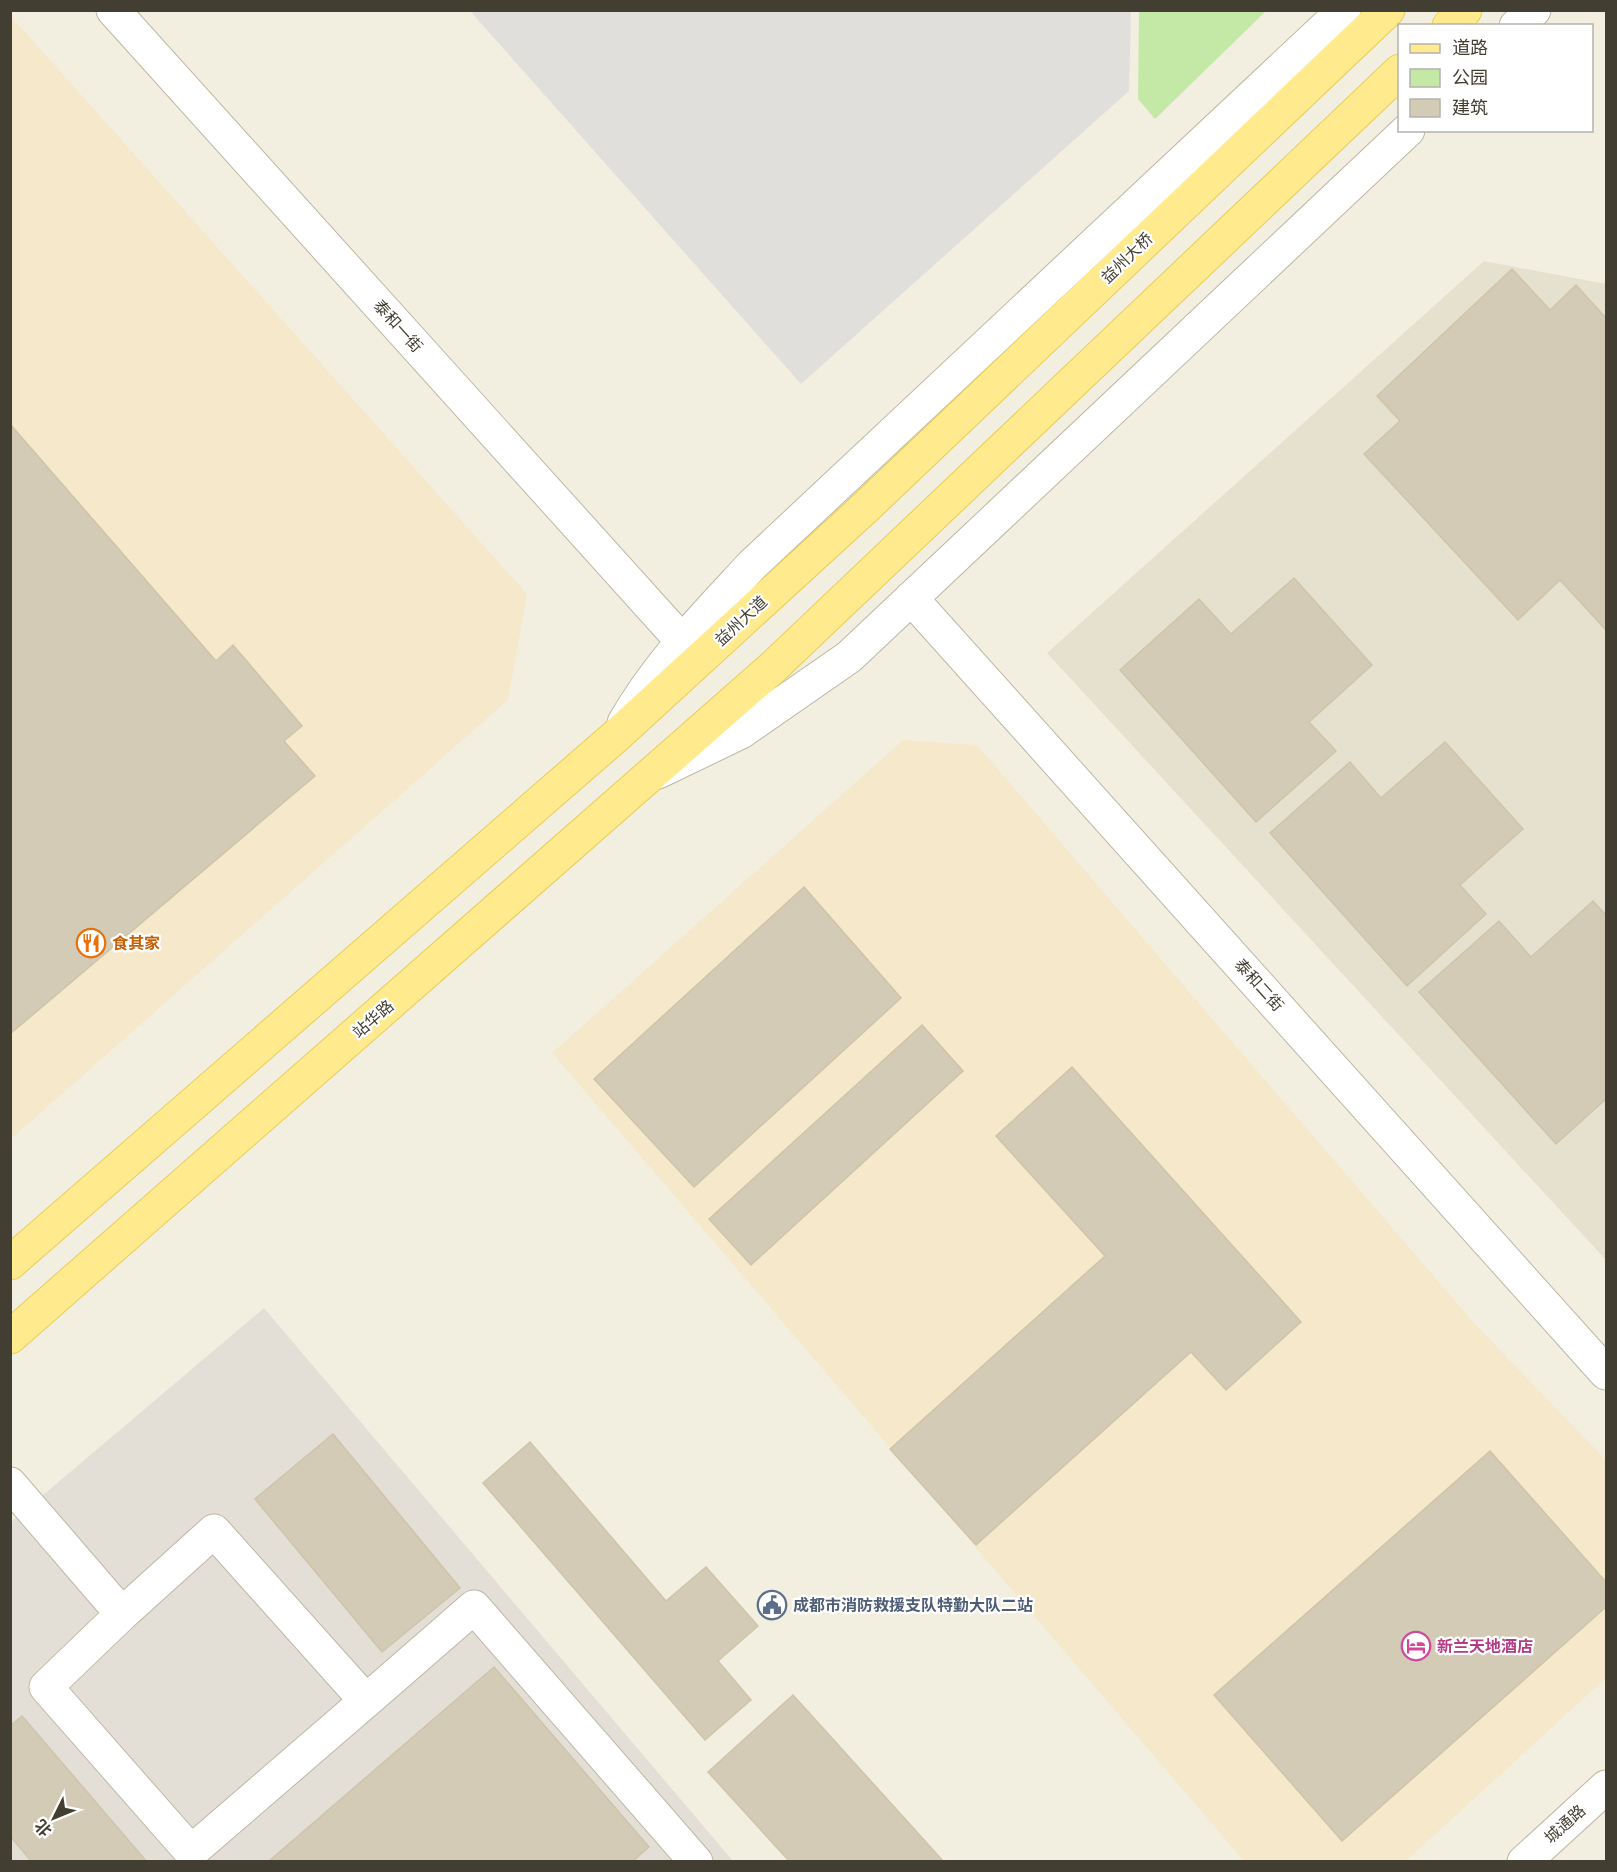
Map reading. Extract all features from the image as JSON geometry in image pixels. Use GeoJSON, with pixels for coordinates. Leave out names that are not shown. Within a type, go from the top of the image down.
{"type":"FeatureCollection","features":[{"type":"Feature","properties":{"kind":"main road","name":"益州大桥"},"geometry":{"type":"LineString","coordinates":[[867,506],[1389,10]]}},
{"type":"Feature","properties":{"kind":"main road"},"geometry":{"type":"LineString","coordinates":[[1451,24],[1465,10]]}},
{"type":"Feature","properties":{"kind":"main road","name":"站华路"},"geometry":{"type":"LineString","coordinates":[[10,1337],[736,701],[1398,73]]}},
{"type":"Feature","properties":{"kind":"main road","name":"益州大道"},"geometry":{"type":"LineString","coordinates":[[616,736],[867,506]]}},
{"type":"Feature","properties":{"kind":"main road"},"geometry":{"type":"LineString","coordinates":[[10,1263],[616,736]]}},
{"type":"Feature","properties":{"kind":"street","name":"泰和一街"},"geometry":{"type":"LineString","coordinates":[[113,10],[682,641]]}},
{"type":"Feature","properties":{"kind":"street"},"geometry":{"type":"LineString","coordinates":[[616,736],[640,694],[682,641],[752,565],[1344,10]]}},
{"type":"Feature","properties":{"kind":"street"},"geometry":{"type":"LineString","coordinates":[[1518,24],[1534,10]]}},
{"type":"Feature","properties":{"kind":"street"},"geometry":{"type":"LineString","coordinates":[[651,775],[730,737],[792,698],[849,657],[1406,132]]}},
{"type":"Feature","properties":{"kind":"street","name":"泰和二街"},"geometry":{"type":"LineString","coordinates":[[911,598],[1606,1373]]}},
{"type":"Feature","properties":{"kind":"street"},"geometry":{"type":"LineString","coordinates":[[10,1484],[122,1614]]}},
{"type":"Feature","properties":{"kind":"street"},"geometry":{"type":"LineString","coordinates":[[366,1701],[214,1531],[46,1687],[191,1852],[366,1701],[474,1607],[696,1862]]}},
{"type":"Feature","properties":{"kind":"street","name":"城通路"},"geometry":{"type":"LineString","coordinates":[[1524,1862],[1606,1787]]}},
{"type":"Feature","properties":{"kind":"shaded area"},"geometry":{"type":"Polygon","coordinates":[[[470,11],[1131,11],[1129,91],[801,384],[470,11]]]}},
{"type":"Feature","properties":{"kind":"shaded area"},"geometry":{"type":"Polygon","coordinates":[[[10,15],[527,594],[508,700],[11,1139],[10,15]]]}},
{"type":"Feature","properties":{"kind":"shaded area"},"geometry":{"type":"Polygon","coordinates":[[[1484,261],[1606,284],[1606,1260],[1047,653],[1484,261]]]}},
{"type":"Feature","properties":{"kind":"shaded area"},"geometry":{"type":"Polygon","coordinates":[[[903,740],[977,745],[1474,1323],[1606,1460],[1606,1678],[1406,1861],[1244,1861],[552,1053],[903,740]]]}},
{"type":"Feature","properties":{"kind":"shaded area"},"geometry":{"type":"Polygon","coordinates":[[[264,1308],[733,1861],[11,1861],[10,1523],[264,1308]]]}},
{"type":"Feature","properties":{"kind":"green space"},"geometry":{"type":"Polygon","coordinates":[[[1139,10],[1266,11],[1155,119],[1138,99],[1139,10]]]}},
{"type":"Feature","properties":{"kind":"building"},"geometry":{"type":"Polygon","coordinates":[[[1512,269],[1550,310],[1576,285],[1606,318],[1606,630],[1560,580],[1518,620],[1364,454],[1400,421],[1377,396],[1512,269]]]}},
{"type":"Feature","properties":{"kind":"building"},"geometry":{"type":"Polygon","coordinates":[[[10,424],[216,661],[233,645],[302,726],[284,741],[315,776],[10,1034],[10,424]]]}},
{"type":"Feature","properties":{"kind":"building"},"geometry":{"type":"Polygon","coordinates":[[[1294,578],[1372,665],[1309,722],[1336,751],[1256,822],[1120,670],[1199,599],[1231,634],[1294,578]]]}},
{"type":"Feature","properties":{"kind":"building"},"geometry":{"type":"Polygon","coordinates":[[[1445,742],[1523,829],[1460,885],[1486,914],[1407,986],[1270,833],[1350,762],[1381,798],[1445,742]]]}},
{"type":"Feature","properties":{"kind":"building"},"geometry":{"type":"Polygon","coordinates":[[[804,887],[901,998],[694,1187],[594,1079],[804,887]]]}},
{"type":"Feature","properties":{"kind":"building"},"geometry":{"type":"Polygon","coordinates":[[[1593,901],[1606,915],[1606,1099],[1556,1144],[1419,992],[1499,921],[1531,957],[1593,901]]]}},
{"type":"Feature","properties":{"kind":"building"},"geometry":{"type":"Polygon","coordinates":[[[922,1025],[963,1071],[751,1265],[709,1219],[922,1025]]]}},
{"type":"Feature","properties":{"kind":"building"},"geometry":{"type":"Polygon","coordinates":[[[1072,1067],[1301,1322],[1226,1390],[1191,1352],[976,1545],[890,1449],[1105,1256],[996,1136],[1072,1067]]]}},
{"type":"Feature","properties":{"kind":"building"},"geometry":{"type":"Polygon","coordinates":[[[333,1434],[460,1588],[382,1652],[255,1499],[333,1434]]]}},
{"type":"Feature","properties":{"kind":"building"},"geometry":{"type":"Polygon","coordinates":[[[530,1442],[666,1601],[706,1567],[758,1626],[718,1661],[751,1700],[705,1740],[483,1483],[530,1442]]]}},
{"type":"Feature","properties":{"kind":"building"},"geometry":{"type":"Polygon","coordinates":[[[1490,1451],[1606,1582],[1606,1607],[1342,1841],[1214,1695],[1490,1451]]]}},
{"type":"Feature","properties":{"kind":"building"},"geometry":{"type":"Polygon","coordinates":[[[494,1667],[649,1847],[632,1862],[268,1862],[494,1667]]]}},
{"type":"Feature","properties":{"kind":"building"},"geometry":{"type":"Polygon","coordinates":[[[793,1695],[944,1862],[790,1862],[708,1772],[793,1695]]]}},
{"type":"Feature","properties":{"kind":"building"},"geometry":{"type":"Polygon","coordinates":[[[22,1716],[147,1862],[32,1862],[10,1836],[10,1726],[22,1716]]]}},
{"type":"Feature","properties":{"kind":"place","name":"食其家"},"geometry":{"type":"Point","coordinates":[91,943]}},
{"type":"Feature","properties":{"kind":"place","name":"成都市消防救援支队特勤大队二站"},"geometry":{"type":"Point","coordinates":[772,1605]}},
{"type":"Feature","properties":{"kind":"place","name":"新兰天地酒店"},"geometry":{"type":"Point","coordinates":[1416,1646]}}]}
